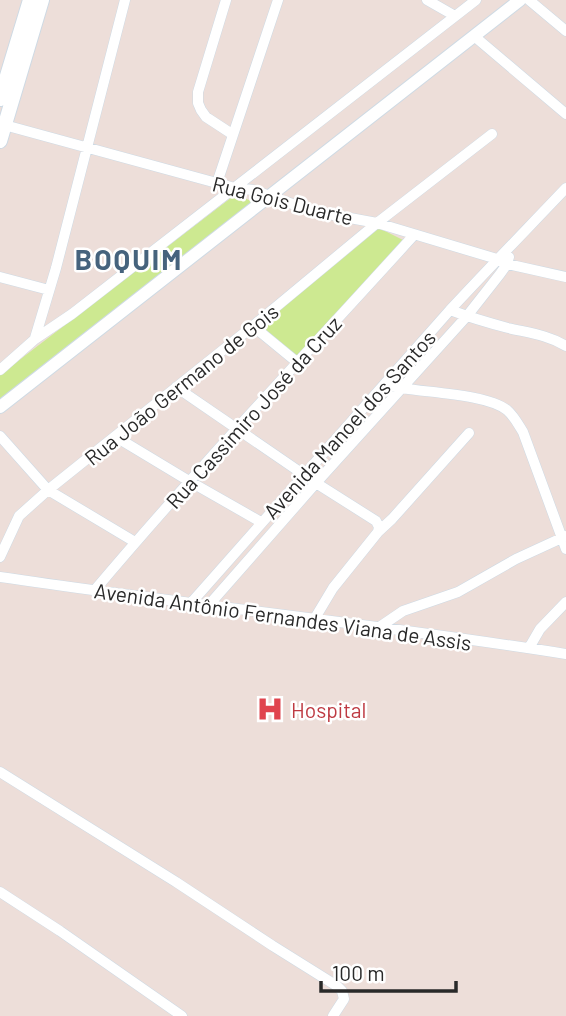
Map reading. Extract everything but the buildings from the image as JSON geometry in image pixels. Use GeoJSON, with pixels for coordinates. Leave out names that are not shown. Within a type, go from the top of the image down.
{"type":"FeatureCollection","features":[{"type":"Feature","properties":{"kind":"main road"},"geometry":{"type":"LineString","coordinates":[[0,99],[30,0]]}},
{"type":"Feature","properties":{"kind":"main road"},"geometry":{"type":"LineString","coordinates":[[0,141],[2,124],[42,0]]}},
{"type":"Feature","properties":{"kind":"street"},"geometry":{"type":"LineString","coordinates":[[35,339],[125,0]]}},
{"type":"Feature","properties":{"kind":"street"},"geometry":{"type":"LineString","coordinates":[[226,0],[198,92],[198,103],[206,117],[232,134]]}},
{"type":"Feature","properties":{"kind":"street"},"geometry":{"type":"LineString","coordinates":[[217,183],[278,0]]}},
{"type":"Feature","properties":{"kind":"street"},"geometry":{"type":"LineString","coordinates":[[427,0],[455,16]]}},
{"type":"Feature","properties":{"kind":"street"},"geometry":{"type":"LineString","coordinates":[[0,370],[35,339],[72,314],[476,0]]}},
{"type":"Feature","properties":{"kind":"street"},"geometry":{"type":"LineString","coordinates":[[0,407],[520,0]]}},
{"type":"Feature","properties":{"kind":"street"},"geometry":{"type":"LineString","coordinates":[[529,0],[566,31]]}},
{"type":"Feature","properties":{"kind":"street"},"geometry":{"type":"LineString","coordinates":[[474,36],[566,114]]}},
{"type":"Feature","properties":{"kind":"street","name":"Rua Gois Duarte"},"geometry":{"type":"LineString","coordinates":[[2,124],[235,188],[253,190],[312,211],[377,223],[507,264],[566,277]]}},
{"type":"Feature","properties":{"kind":"street","name":"Rua João Germano de Gois"},"geometry":{"type":"LineString","coordinates":[[0,556],[19,516],[48,490],[377,223],[492,134]]}},
{"type":"Feature","properties":{"kind":"street","name":"Avenida Manoel dos Santos"},"geometry":{"type":"LineString","coordinates":[[191,603],[450,310],[566,188]]}},
{"type":"Feature","properties":{"kind":"street","name":"Rua Cassimiro José da Cruz"},"geometry":{"type":"LineString","coordinates":[[94,591],[189,481],[414,235]]}},
{"type":"Feature","properties":{"kind":"street","name":"Avenida Manoel dos Santos"},"geometry":{"type":"LineString","coordinates":[[208,606],[467,316],[507,264],[510,247]]}},
{"type":"Feature","properties":{"kind":"street"},"geometry":{"type":"LineString","coordinates":[[0,276],[49,290]]}},
{"type":"Feature","properties":{"kind":"street"},"geometry":{"type":"LineString","coordinates":[[450,310],[508,328],[553,338],[566,346]]}},
{"type":"Feature","properties":{"kind":"street"},"geometry":{"type":"LineString","coordinates":[[253,326],[298,363]]}},
{"type":"Feature","properties":{"kind":"street"},"geometry":{"type":"LineString","coordinates":[[385,385],[462,396],[507,410],[523,432],[564,537],[566,549]]}},
{"type":"Feature","properties":{"kind":"street"},"geometry":{"type":"LineString","coordinates":[[176,387],[377,526]]}},
{"type":"Feature","properties":{"kind":"street"},"geometry":{"type":"LineString","coordinates":[[316,618],[333,588],[377,526],[392,519],[469,433]]}},
{"type":"Feature","properties":{"kind":"street"},"geometry":{"type":"LineString","coordinates":[[0,436],[48,490],[135,542]]}},
{"type":"Feature","properties":{"kind":"street"},"geometry":{"type":"LineString","coordinates":[[116,437],[261,522]]}},
{"type":"Feature","properties":{"kind":"street"},"geometry":{"type":"LineString","coordinates":[[378,628],[396,615],[458,592],[513,561],[564,537]]}},
{"type":"Feature","properties":{"kind":"street","name":"Avenida Antônio Fernandes Viana de Assis"},"geometry":{"type":"LineString","coordinates":[[0,577],[566,654]]}},
{"type":"Feature","properties":{"kind":"street"},"geometry":{"type":"LineString","coordinates":[[529,648],[540,629],[566,602]]}},
{"type":"Feature","properties":{"kind":"street"},"geometry":{"type":"LineString","coordinates":[[0,772],[337,986],[344,999],[333,1016]]}},
{"type":"Feature","properties":{"kind":"street"},"geometry":{"type":"LineString","coordinates":[[0,892],[182,1016]]}},
{"type":"Feature","properties":{"kind":"green space"},"geometry":{"type":"Polygon","coordinates":[[[236,194],[253,202],[0,402],[0,375],[236,194]]]}},
{"type":"Feature","properties":{"kind":"green space"},"geometry":{"type":"Polygon","coordinates":[[[375,226],[407,242],[299,357],[255,325],[375,226]]]}},
{"type":"Feature","properties":{"kind":"place","name":"Hospital"},"geometry":{"type":"Point","coordinates":[270,709]}},
{"type":"Feature","properties":{"kind":"district","name":"BOQUIM"},"geometry":{"type":"Point","coordinates":[129,259]}}]}
